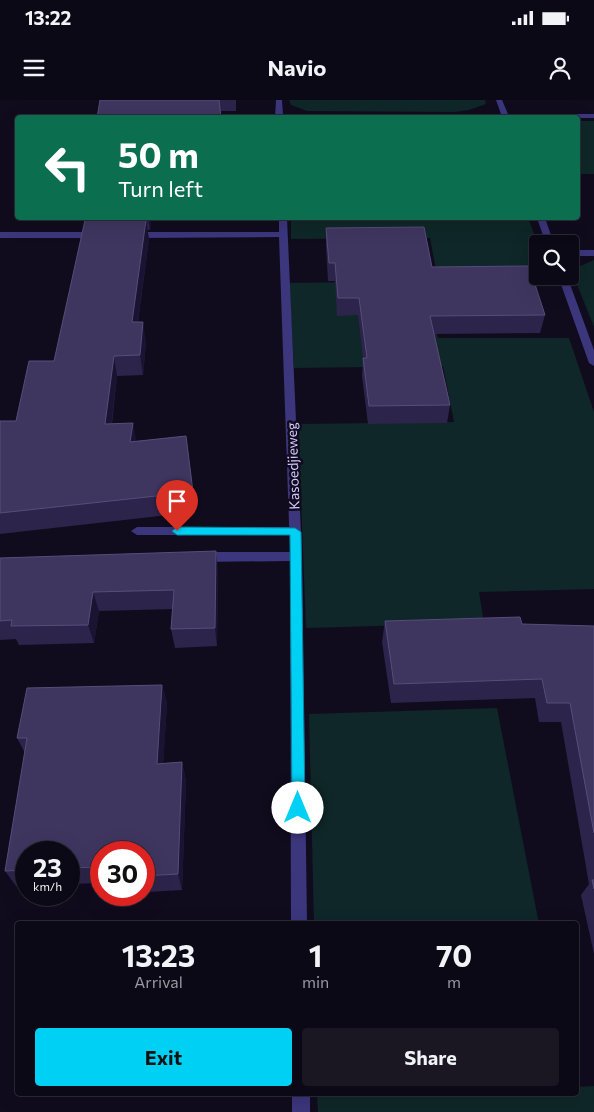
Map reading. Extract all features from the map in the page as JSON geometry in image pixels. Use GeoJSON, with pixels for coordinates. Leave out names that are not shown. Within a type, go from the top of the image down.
{"type":"FeatureCollection","features":[{"type":"Feature","properties":{"kind":"street"},"geometry":{"type":"LineString","coordinates":[[278,100],[279,115]]}},
{"type":"Feature","properties":{"kind":"street"},"geometry":{"type":"LineString","coordinates":[[499,100],[504,115]]}},
{"type":"Feature","properties":{"kind":"street"},"geometry":{"type":"LineString","coordinates":[[580,116],[594,116]]}},
{"type":"Feature","properties":{"kind":"street","name":"Kasoedjieweg"},"geometry":{"type":"LineString","coordinates":[[283,220],[296,556],[300,921]]}},
{"type":"Feature","properties":{"kind":"street"},"geometry":{"type":"LineString","coordinates":[[542,220],[547,235]]}},
{"type":"Feature","properties":{"kind":"street"},"geometry":{"type":"LineString","coordinates":[[127,235],[284,234]]}},
{"type":"Feature","properties":{"kind":"street"},"geometry":{"type":"LineString","coordinates":[[0,235],[108,235]]}},
{"type":"Feature","properties":{"kind":"street"},"geometry":{"type":"LineString","coordinates":[[579,253],[594,253]]}},
{"type":"Feature","properties":{"kind":"street"},"geometry":{"type":"LineString","coordinates":[[565,285],[594,363]]}},
{"type":"Feature","properties":{"kind":"street"},"geometry":{"type":"LineString","coordinates":[[137,531],[295,532]]}},
{"type":"Feature","properties":{"kind":"street"},"geometry":{"type":"LineString","coordinates":[[188,557],[296,556]]}},
{"type":"Feature","properties":{"kind":"street"},"geometry":{"type":"LineString","coordinates":[[301,1096],[301,1112]]}},
{"type":"Feature","properties":{"kind":"green space"},"geometry":{"type":"Polygon","coordinates":[[[289,100],[485,100],[486,104],[469,110],[454,112],[307,111],[291,105],[289,100]]]}},
{"type":"Feature","properties":{"kind":"green space"},"geometry":{"type":"Polygon","coordinates":[[[580,121],[594,121],[594,174],[580,174],[580,121]]]}},
{"type":"Feature","properties":{"kind":"green space"},"geometry":{"type":"Polygon","coordinates":[[[291,220],[529,220],[535,235],[529,235],[529,273],[437,275],[430,238],[291,239],[291,220]]]}},
{"type":"Feature","properties":{"kind":"green space"},"geometry":{"type":"Polygon","coordinates":[[[594,260],[594,327],[577,285],[579,285],[579,267],[594,260]]]}},
{"type":"Feature","properties":{"kind":"green space"},"geometry":{"type":"Polygon","coordinates":[[[424,281],[438,338],[569,338],[594,412],[594,589],[479,592],[484,623],[306,628],[298,424],[454,422],[443,366],[294,368],[289,283],[424,281]]]}},
{"type":"Feature","properties":{"kind":"green space"},"geometry":{"type":"Polygon","coordinates":[[[497,708],[538,921],[314,921],[309,714],[497,708]]]}},
{"type":"Feature","properties":{"kind":"green space"},"geometry":{"type":"Polygon","coordinates":[[[594,1086],[594,1112],[318,1112],[317,1096],[579,1096],[579,1087],[594,1086]]]}},
{"type":"Feature","properties":{"kind":"building"},"geometry":{"type":"Polygon","coordinates":[[[100,100],[219,100],[221,115],[98,115],[100,100]]]}},
{"type":"Feature","properties":{"kind":"building"},"geometry":{"type":"Polygon","coordinates":[[[85,220],[146,220],[132,322],[143,322],[140,355],[114,356],[105,424],[133,423],[130,442],[186,436],[193,492],[0,513],[0,421],[16,421],[29,361],[54,361],[85,220]]]}},
{"type":"Feature","properties":{"kind":"building"},"geometry":{"type":"Polygon","coordinates":[[[424,227],[432,267],[529,266],[529,285],[535,285],[545,315],[430,316],[450,405],[369,406],[363,358],[367,358],[359,298],[338,298],[335,263],[329,263],[326,228],[424,227]]]}},
{"type":"Feature","properties":{"kind":"building"},"geometry":{"type":"Polygon","coordinates":[[[216,551],[215,628],[171,629],[174,590],[93,592],[88,625],[11,626],[12,620],[0,621],[0,558],[216,551]]]}},
{"type":"Feature","properties":{"kind":"building"},"geometry":{"type":"Polygon","coordinates":[[[520,617],[522,624],[594,626],[594,833],[570,703],[547,703],[542,679],[394,684],[385,621],[520,617]]]}},
{"type":"Feature","properties":{"kind":"building"},"geometry":{"type":"Polygon","coordinates":[[[162,685],[157,764],[182,762],[178,874],[155,875],[155,841],[90,841],[90,867],[80,868],[80,841],[15,841],[15,871],[5,871],[27,738],[17,738],[27,688],[162,685]]]}},
{"type":"Feature","properties":{"kind":"route"},"geometry":{"type":"LineString","coordinates":[[177,531],[295,532],[297,575],[298,808]]}}]}
